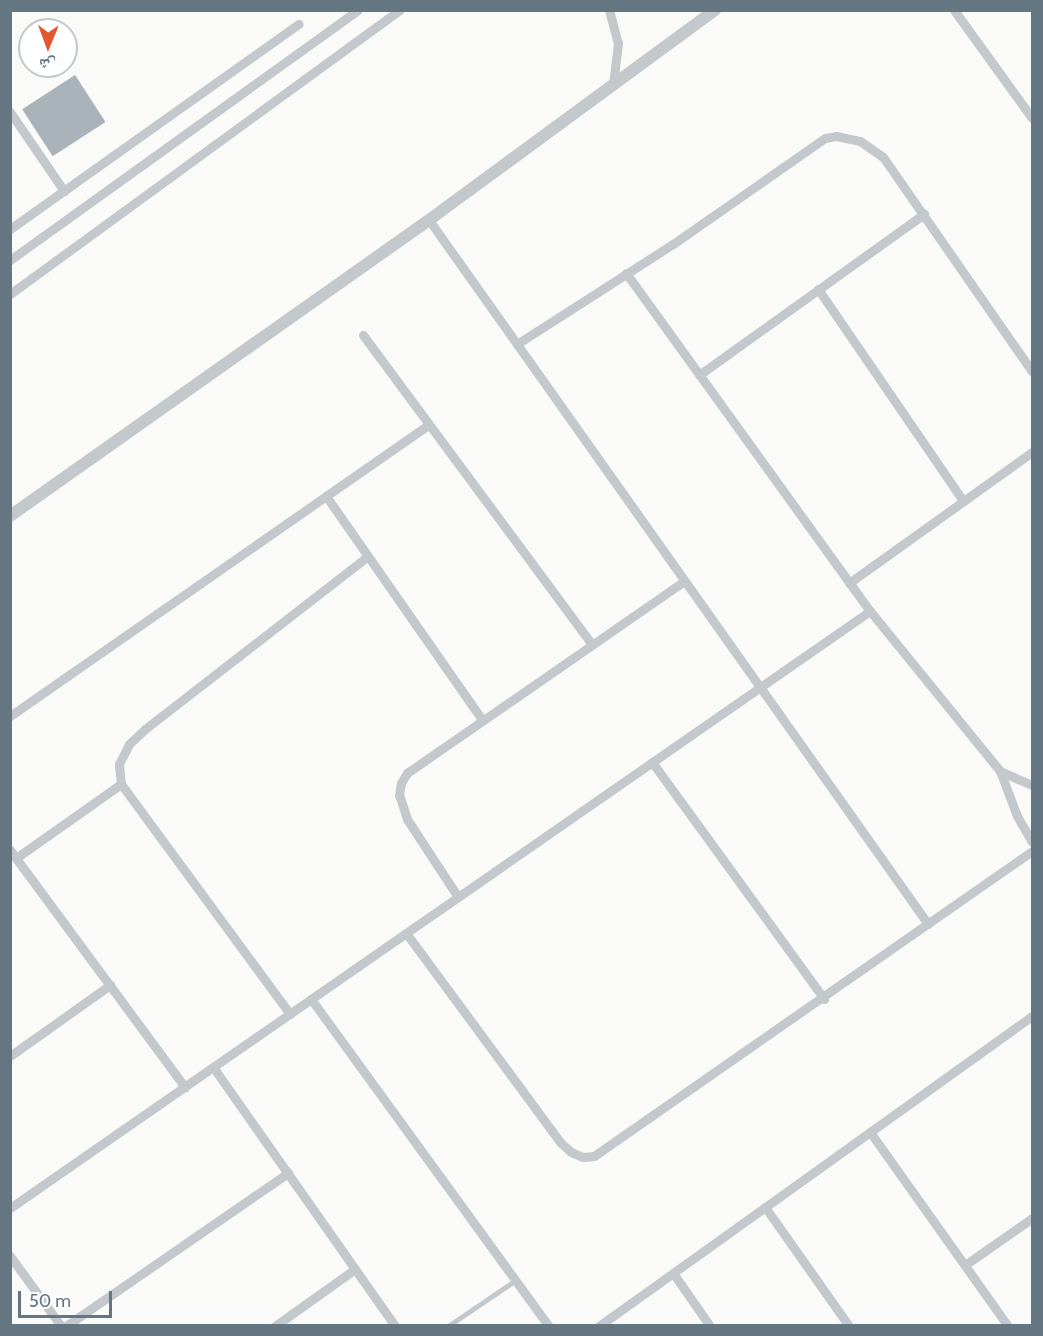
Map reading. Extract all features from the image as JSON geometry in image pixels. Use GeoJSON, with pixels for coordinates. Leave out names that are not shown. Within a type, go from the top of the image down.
{"type":"FeatureCollection","features":[{"type":"Feature","properties":{"kind":"street"},"geometry":{"type":"LineString","coordinates":[[10,294],[399,10]]}},
{"type":"Feature","properties":{"kind":"street"},"geometry":{"type":"LineString","coordinates":[[609,10],[618,43],[614,85]]}},
{"type":"Feature","properties":{"kind":"street"},"geometry":{"type":"LineString","coordinates":[[10,516],[429,220],[715,10]]}},
{"type":"Feature","properties":{"kind":"street"},"geometry":{"type":"LineString","coordinates":[[954,10],[1032,118]]}},
{"type":"Feature","properties":{"kind":"street"},"geometry":{"type":"LineString","coordinates":[[10,260],[355,11]]}},
{"type":"Feature","properties":{"kind":"street"},"geometry":{"type":"LineString","coordinates":[[10,229],[159,118],[298,24]]}},
{"type":"Feature","properties":{"kind":"street"},"geometry":{"type":"LineString","coordinates":[[10,112],[64,191]]}},
{"type":"Feature","properties":{"kind":"street"},"geometry":{"type":"LineString","coordinates":[[517,344],[825,138],[836,136],[860,141],[883,157],[1032,371]]}},
{"type":"Feature","properties":{"kind":"street"},"geometry":{"type":"LineString","coordinates":[[699,375],[924,214]]}},
{"type":"Feature","properties":{"kind":"street"},"geometry":{"type":"LineString","coordinates":[[429,220],[928,924]]}},
{"type":"Feature","properties":{"kind":"street"},"geometry":{"type":"LineString","coordinates":[[626,273],[870,611],[1000,771],[1017,816],[1032,842]]}},
{"type":"Feature","properties":{"kind":"street"},"geometry":{"type":"LineString","coordinates":[[818,289],[963,501]]}},
{"type":"Feature","properties":{"kind":"street"},"geometry":{"type":"LineString","coordinates":[[363,336],[592,644]]}},
{"type":"Feature","properties":{"kind":"street"},"geometry":{"type":"LineString","coordinates":[[10,716],[428,426]]}},
{"type":"Feature","properties":{"kind":"street"},"geometry":{"type":"LineString","coordinates":[[849,583],[1032,452]]}},
{"type":"Feature","properties":{"kind":"street"},"geometry":{"type":"LineString","coordinates":[[326,496],[482,720]]}},
{"type":"Feature","properties":{"kind":"street"},"geometry":{"type":"LineString","coordinates":[[290,1014],[121,784],[119,764],[129,744],[145,729],[367,557]]}},
{"type":"Feature","properties":{"kind":"street"},"geometry":{"type":"LineString","coordinates":[[458,897],[407,819],[400,802],[399,789],[403,778],[411,768],[684,581]]}},
{"type":"Feature","properties":{"kind":"street"},"geometry":{"type":"LineString","coordinates":[[10,1208],[870,611]]}},
{"type":"Feature","properties":{"kind":"street"},"geometry":{"type":"LineString","coordinates":[[652,762],[824,999]]}},
{"type":"Feature","properties":{"kind":"street"},"geometry":{"type":"LineString","coordinates":[[1000,771],[1032,785]]}},
{"type":"Feature","properties":{"kind":"street"},"geometry":{"type":"LineString","coordinates":[[121,784],[13,854],[184,1087]]}},
{"type":"Feature","properties":{"kind":"street"},"geometry":{"type":"LineString","coordinates":[[406,933],[561,1143],[571,1152],[584,1157],[594,1156],[604,1152],[824,999],[1032,851]]}},
{"type":"Feature","properties":{"kind":"street"},"geometry":{"type":"LineString","coordinates":[[10,1056],[110,985]]}},
{"type":"Feature","properties":{"kind":"street"},"geometry":{"type":"LineString","coordinates":[[311,999],[549,1326]]}},
{"type":"Feature","properties":{"kind":"street"},"geometry":{"type":"LineString","coordinates":[[599,1326],[1032,1016]]}},
{"type":"Feature","properties":{"kind":"street"},"geometry":{"type":"LineString","coordinates":[[213,1067],[395,1326]]}},
{"type":"Feature","properties":{"kind":"street"},"geometry":{"type":"LineString","coordinates":[[870,1132],[1008,1326]]}},
{"type":"Feature","properties":{"kind":"street"},"geometry":{"type":"LineString","coordinates":[[66,1326],[288,1173]]}},
{"type":"Feature","properties":{"kind":"street"},"geometry":{"type":"LineString","coordinates":[[765,1208],[849,1326]]}},
{"type":"Feature","properties":{"kind":"street"},"geometry":{"type":"LineString","coordinates":[[965,1265],[1032,1218]]}},
{"type":"Feature","properties":{"kind":"street"},"geometry":{"type":"LineString","coordinates":[[10,1256],[61,1326]]}},
{"type":"Feature","properties":{"kind":"street"},"geometry":{"type":"LineString","coordinates":[[275,1326],[355,1269]]}},
{"type":"Feature","properties":{"kind":"street"},"geometry":{"type":"LineString","coordinates":[[673,1273],[710,1326]]}},
{"type":"Feature","properties":{"kind":"lane"},"geometry":{"type":"LineString","coordinates":[[448,1326],[516,1280]]}},
{"type":"Feature","properties":{"kind":"building"},"geometry":{"type":"Polygon","coordinates":[[[70,78],[77,78],[105,122],[53,156],[22,109],[70,78]]]}}]}
